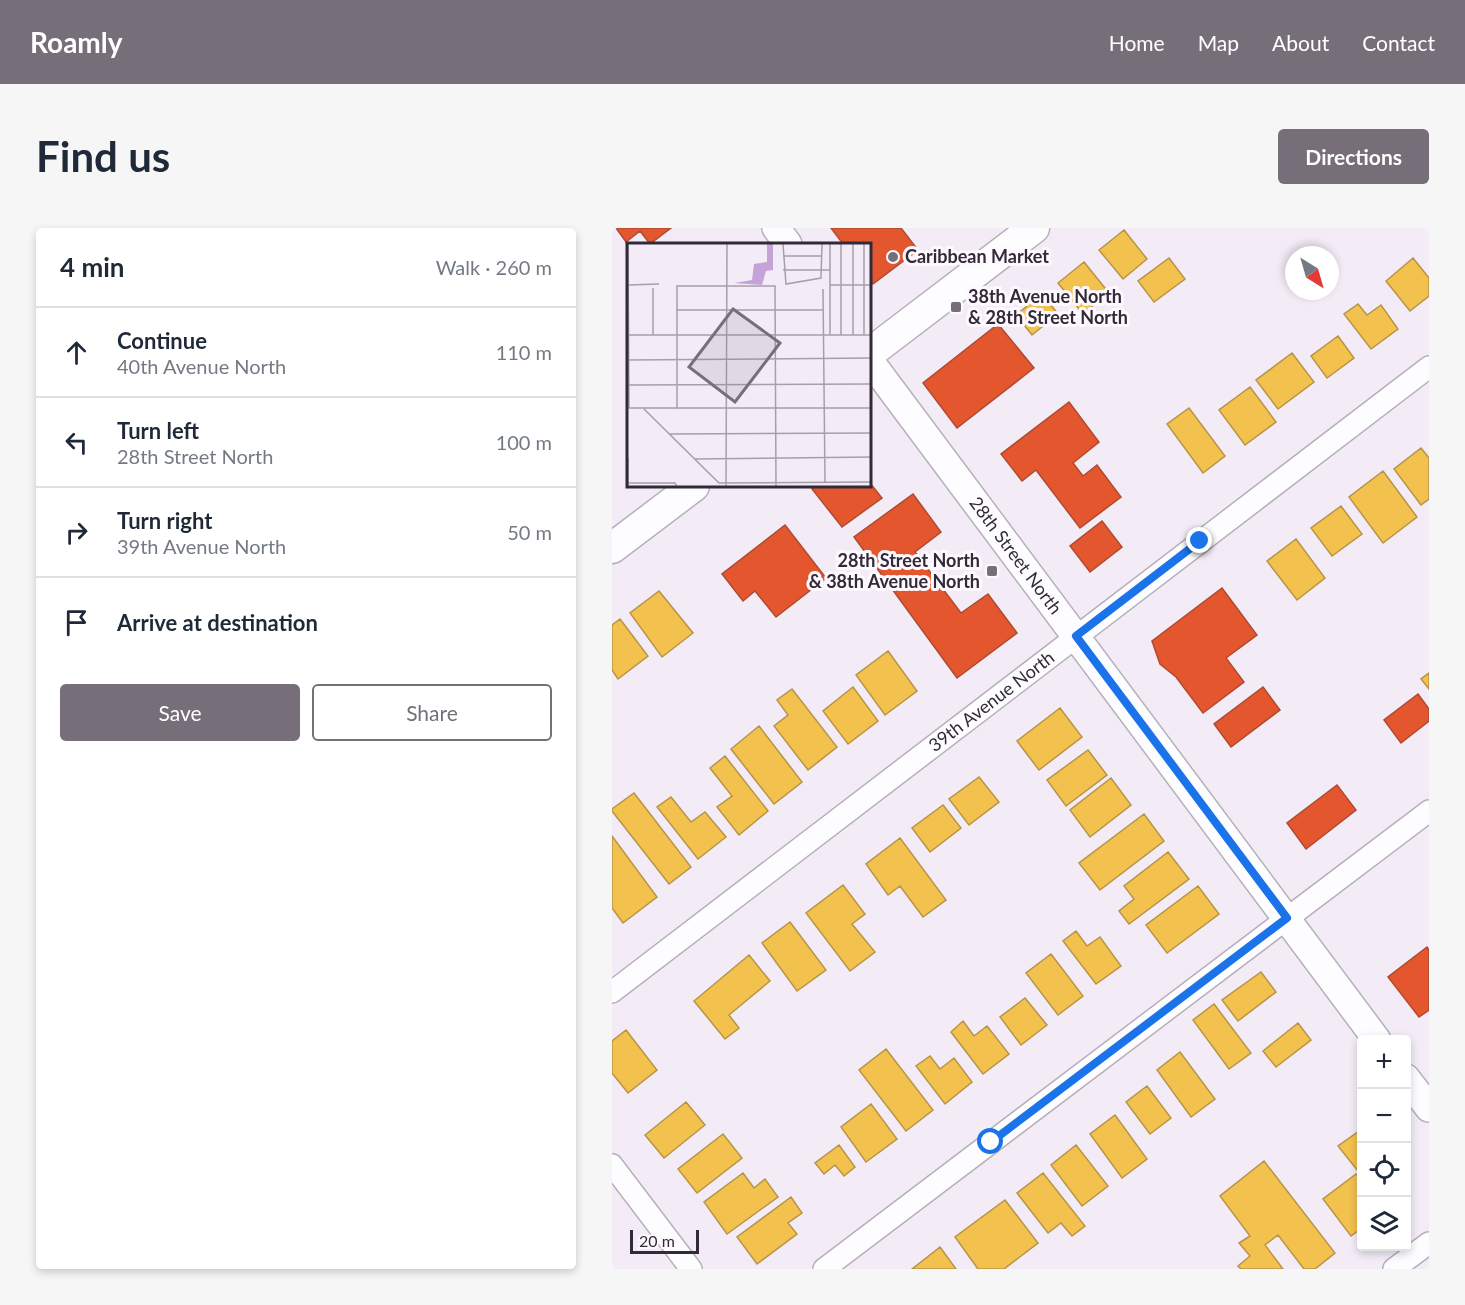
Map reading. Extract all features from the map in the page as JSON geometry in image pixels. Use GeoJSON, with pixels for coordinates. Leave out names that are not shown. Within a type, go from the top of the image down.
{"type":"FeatureCollection","features":[{"type":"Feature","properties":{"kind":"main road"},"geometry":{"type":"LineString","coordinates":[[872,351],[1034,228]]}},
{"type":"Feature","properties":{"kind":"main road"},"geometry":{"type":"LineString","coordinates":[[612,548],[691,488]]}},
{"type":"Feature","properties":{"kind":"street"},"geometry":{"type":"LineString","coordinates":[[776,228],[787,243]]}},
{"type":"Feature","properties":{"kind":"street","name":"28th Street North"},"geometry":{"type":"LineString","coordinates":[[872,364],[1373,1035]]}},
{"type":"Feature","properties":{"kind":"street","name":"39th Avenue North"},"geometry":{"type":"LineString","coordinates":[[612,992],[1429,367]]}},
{"type":"Feature","properties":{"kind":"street"},"geometry":{"type":"LineString","coordinates":[[824,1269],[1429,811]]}},
{"type":"Feature","properties":{"kind":"street"},"geometry":{"type":"LineString","coordinates":[[1411,1083],[1429,1108]]}},
{"type":"Feature","properties":{"kind":"street"},"geometry":{"type":"LineString","coordinates":[[612,1165],[691,1269]]}},
{"type":"Feature","properties":{"kind":"street"},"geometry":{"type":"LineString","coordinates":[[1394,1269],[1429,1243]]}},
{"type":"Feature","properties":{"kind":"building: Homes"},"geometry":{"type":"Polygon","coordinates":[[[1124,230],[1147,259],[1123,279],[1099,250],[1124,230]]]}},
{"type":"Feature","properties":{"kind":"building: Homes"},"geometry":{"type":"Polygon","coordinates":[[[1169,258],[1185,279],[1154,302],[1138,281],[1169,258]]]}},
{"type":"Feature","properties":{"kind":"building: Homes"},"geometry":{"type":"Polygon","coordinates":[[[1413,258],[1429,278],[1429,296],[1410,311],[1386,281],[1413,258]]]}},
{"type":"Feature","properties":{"kind":"building: Homes"},"geometry":{"type":"Polygon","coordinates":[[[1084,262],[1109,293],[1083,314],[1058,283],[1084,262]]]}},
{"type":"Feature","properties":{"kind":"building: Homes"},"geometry":{"type":"Polygon","coordinates":[[[1042,294],[1058,314],[1032,335],[1016,315],[1042,294]]]}},
{"type":"Feature","properties":{"kind":"building: Homes"},"geometry":{"type":"Polygon","coordinates":[[[1358,304],[1367,315],[1381,305],[1398,329],[1371,349],[1344,314],[1358,304]]]}},
{"type":"Feature","properties":{"kind":"building: Homes"},"geometry":{"type":"Polygon","coordinates":[[[1338,336],[1354,358],[1327,378],[1311,356],[1338,336]]]}},
{"type":"Feature","properties":{"kind":"building: Homes"},"geometry":{"type":"Polygon","coordinates":[[[1292,353],[1314,382],[1278,409],[1256,380],[1292,353]]]}},
{"type":"Feature","properties":{"kind":"building: Homes"},"geometry":{"type":"Polygon","coordinates":[[[1250,387],[1276,422],[1245,445],[1219,410],[1250,387]]]}},
{"type":"Feature","properties":{"kind":"building: Homes"},"geometry":{"type":"Polygon","coordinates":[[[1189,408],[1225,456],[1203,473],[1167,424],[1189,408]]]}},
{"type":"Feature","properties":{"kind":"building: Homes"},"geometry":{"type":"Polygon","coordinates":[[[1421,448],[1429,458],[1429,499],[1421,505],[1394,469],[1421,448]]]}},
{"type":"Feature","properties":{"kind":"building: Homes"},"geometry":{"type":"Polygon","coordinates":[[[1383,471],[1417,517],[1383,543],[1349,497],[1383,471]]]}},
{"type":"Feature","properties":{"kind":"building: Homes"},"geometry":{"type":"Polygon","coordinates":[[[1341,506],[1362,534],[1332,556],[1311,528],[1341,506]]]}},
{"type":"Feature","properties":{"kind":"building: Homes"},"geometry":{"type":"Polygon","coordinates":[[[1296,539],[1325,578],[1297,600],[1267,561],[1296,539]]]}},
{"type":"Feature","properties":{"kind":"building: Homes"},"geometry":{"type":"Polygon","coordinates":[[[659,591],[693,633],[662,657],[630,613],[659,591]]]}},
{"type":"Feature","properties":{"kind":"building: Homes"},"geometry":{"type":"Polygon","coordinates":[[[620,619],[648,656],[618,679],[612,670],[612,625],[620,619]]]}},
{"type":"Feature","properties":{"kind":"building: Homes"},"geometry":{"type":"Polygon","coordinates":[[[888,651],[917,691],[885,715],[856,675],[888,651]]]}},
{"type":"Feature","properties":{"kind":"building: Homes"},"geometry":{"type":"Polygon","coordinates":[[[1429,673],[1429,689],[1421,679],[1429,673]]]}},
{"type":"Feature","properties":{"kind":"building: Homes"},"geometry":{"type":"Polygon","coordinates":[[[853,687],[878,721],[848,744],[823,711],[853,687]]]}},
{"type":"Feature","properties":{"kind":"building: Homes"},"geometry":{"type":"Polygon","coordinates":[[[792,689],[837,747],[808,770],[774,726],[788,715],[777,700],[792,689]]]}},
{"type":"Feature","properties":{"kind":"building: Homes"},"geometry":{"type":"Polygon","coordinates":[[[1060,708],[1082,737],[1039,770],[1017,741],[1060,708]]]}},
{"type":"Feature","properties":{"kind":"building: Homes"},"geometry":{"type":"Polygon","coordinates":[[[759,726],[802,782],[774,804],[731,749],[759,726]]]}},
{"type":"Feature","properties":{"kind":"building: Homes"},"geometry":{"type":"Polygon","coordinates":[[[1088,750],[1107,775],[1066,806],[1047,780],[1088,750]]]}},
{"type":"Feature","properties":{"kind":"building: Homes"},"geometry":{"type":"Polygon","coordinates":[[[725,756],[768,811],[739,835],[717,807],[732,796],[710,768],[725,756]]]}},
{"type":"Feature","properties":{"kind":"building: Homes"},"geometry":{"type":"Polygon","coordinates":[[[979,777],[999,802],[969,825],[949,799],[979,777]]]}},
{"type":"Feature","properties":{"kind":"building: Homes"},"geometry":{"type":"Polygon","coordinates":[[[1111,778],[1131,805],[1090,837],[1070,810],[1111,778]]]}},
{"type":"Feature","properties":{"kind":"building: Homes"},"geometry":{"type":"Polygon","coordinates":[[[634,793],[691,867],[669,884],[612,811],[634,793]]]}},
{"type":"Feature","properties":{"kind":"building: Homes"},"geometry":{"type":"Polygon","coordinates":[[[671,797],[691,822],[705,812],[726,837],[698,859],[657,807],[671,797]]]}},
{"type":"Feature","properties":{"kind":"building: Homes"},"geometry":{"type":"Polygon","coordinates":[[[943,805],[961,828],[930,852],[912,828],[943,805]]]}},
{"type":"Feature","properties":{"kind":"building: Homes"},"geometry":{"type":"Polygon","coordinates":[[[1144,814],[1164,841],[1100,890],[1079,863],[1144,814]]]}},
{"type":"Feature","properties":{"kind":"building: Homes"},"geometry":{"type":"Polygon","coordinates":[[[612,836],[657,897],[623,923],[612,908],[612,836]]]}},
{"type":"Feature","properties":{"kind":"building: Homes"},"geometry":{"type":"Polygon","coordinates":[[[900,838],[946,900],[923,917],[900,886],[888,895],[866,864],[900,838]]]}},
{"type":"Feature","properties":{"kind":"building: Homes"},"geometry":{"type":"Polygon","coordinates":[[[1168,852],[1189,879],[1129,924],[1119,911],[1134,899],[1124,886],[1168,852]]]}},
{"type":"Feature","properties":{"kind":"building: Homes"},"geometry":{"type":"Polygon","coordinates":[[[843,885],[865,914],[852,924],[875,952],[850,971],[806,913],[843,885]]]}},
{"type":"Feature","properties":{"kind":"building: Homes"},"geometry":{"type":"Polygon","coordinates":[[[1198,886],[1219,914],[1167,953],[1146,925],[1198,886]]]}},
{"type":"Feature","properties":{"kind":"building: Homes"},"geometry":{"type":"Polygon","coordinates":[[[790,922],[826,970],[797,991],[762,943],[790,922]]]}},
{"type":"Feature","properties":{"kind":"building: Homes"},"geometry":{"type":"Polygon","coordinates":[[[1076,931],[1087,946],[1100,937],[1121,966],[1096,984],[1063,941],[1076,931]]]}},
{"type":"Feature","properties":{"kind":"building: Homes"},"geometry":{"type":"Polygon","coordinates":[[[1051,954],[1083,996],[1058,1015],[1026,973],[1051,954]]]}},
{"type":"Feature","properties":{"kind":"building: Homes"},"geometry":{"type":"Polygon","coordinates":[[[749,955],[770,981],[729,1015],[739,1028],[725,1039],[694,1001],[749,955]]]}},
{"type":"Feature","properties":{"kind":"building: Homes"},"geometry":{"type":"Polygon","coordinates":[[[1261,972],[1276,992],[1238,1021],[1222,1000],[1261,972]]]}},
{"type":"Feature","properties":{"kind":"building: Homes"},"geometry":{"type":"Polygon","coordinates":[[[1025,998],[1047,1025],[1021,1045],[1000,1017],[1025,998]]]}},
{"type":"Feature","properties":{"kind":"building: Homes"},"geometry":{"type":"Polygon","coordinates":[[[1214,1004],[1251,1053],[1229,1069],[1193,1020],[1214,1004]]]}},
{"type":"Feature","properties":{"kind":"building: Homes"},"geometry":{"type":"Polygon","coordinates":[[[963,1021],[974,1036],[987,1026],[1009,1054],[983,1074],[951,1032],[963,1021]]]}},
{"type":"Feature","properties":{"kind":"building: Homes"},"geometry":{"type":"Polygon","coordinates":[[[1298,1023],[1311,1040],[1276,1067],[1263,1051],[1298,1023]]]}},
{"type":"Feature","properties":{"kind":"building: Homes"},"geometry":{"type":"Polygon","coordinates":[[[626,1030],[657,1070],[628,1093],[612,1073],[612,1041],[626,1030]]]}},
{"type":"Feature","properties":{"kind":"building: Homes"},"geometry":{"type":"Polygon","coordinates":[[[886,1049],[933,1110],[906,1131],[859,1070],[886,1049]]]}},
{"type":"Feature","properties":{"kind":"building: Homes"},"geometry":{"type":"Polygon","coordinates":[[[1180,1052],[1215,1099],[1191,1117],[1157,1070],[1180,1052]]]}},
{"type":"Feature","properties":{"kind":"building: Homes"},"geometry":{"type":"Polygon","coordinates":[[[930,1056],[940,1069],[954,1058],[972,1082],[945,1104],[916,1066],[930,1056]]]}},
{"type":"Feature","properties":{"kind":"building: Homes"},"geometry":{"type":"Polygon","coordinates":[[[1147,1086],[1171,1118],[1150,1134],[1126,1102],[1147,1086]]]}},
{"type":"Feature","properties":{"kind":"building: Homes"},"geometry":{"type":"Polygon","coordinates":[[[686,1102],[705,1125],[664,1158],[645,1135],[686,1102]]]}},
{"type":"Feature","properties":{"kind":"building: Homes"},"geometry":{"type":"Polygon","coordinates":[[[871,1104],[897,1139],[866,1162],[841,1127],[871,1104]]]}},
{"type":"Feature","properties":{"kind":"building: Homes"},"geometry":{"type":"Polygon","coordinates":[[[1115,1115],[1147,1159],[1122,1178],[1090,1134],[1115,1115]]]}},
{"type":"Feature","properties":{"kind":"building: Homes"},"geometry":{"type":"Polygon","coordinates":[[[1357,1133],[1357,1170],[1338,1146],[1357,1133]]]}},
{"type":"Feature","properties":{"kind":"building: Homes"},"geometry":{"type":"Polygon","coordinates":[[[723,1134],[742,1158],[697,1193],[678,1169],[723,1134]]]}},
{"type":"Feature","properties":{"kind":"building: Homes"},"geometry":{"type":"Polygon","coordinates":[[[839,1145],[855,1167],[844,1176],[835,1165],[824,1174],[815,1163],[839,1145]]]}},
{"type":"Feature","properties":{"kind":"building: Homes"},"geometry":{"type":"Polygon","coordinates":[[[1076,1145],[1108,1186],[1082,1206],[1051,1165],[1076,1145]]]}},
{"type":"Feature","properties":{"kind":"building: Homes"},"geometry":{"type":"Polygon","coordinates":[[[1264,1161],[1335,1253],[1315,1269],[1304,1269],[1278,1235],[1265,1245],[1283,1269],[1241,1269],[1238,1266],[1250,1256],[1239,1243],[1250,1236],[1220,1196],[1264,1161]]]}},
{"type":"Feature","properties":{"kind":"building: Homes"},"geometry":{"type":"Polygon","coordinates":[[[743,1173],[754,1188],[765,1179],[778,1197],[727,1234],[704,1202],[743,1173]]]}},
{"type":"Feature","properties":{"kind":"building: Homes"},"geometry":{"type":"Polygon","coordinates":[[[1043,1173],[1085,1226],[1072,1236],[1061,1223],[1048,1233],[1017,1193],[1043,1173]]]}},
{"type":"Feature","properties":{"kind":"building: Homes"},"geometry":{"type":"Polygon","coordinates":[[[1356,1174],[1357,1232],[1351,1236],[1323,1199],[1356,1174]]]}},
{"type":"Feature","properties":{"kind":"building: Homes"},"geometry":{"type":"Polygon","coordinates":[[[791,1197],[802,1213],[788,1223],[797,1234],[757,1264],[737,1237],[791,1197]]]}},
{"type":"Feature","properties":{"kind":"building: Homes"},"geometry":{"type":"Polygon","coordinates":[[[1005,1200],[1038,1243],[1004,1269],[978,1269],[955,1237],[1005,1200]]]}},
{"type":"Feature","properties":{"kind":"building: Homes"},"geometry":{"type":"Polygon","coordinates":[[[940,1247],[956,1269],[912,1269],[940,1247]]]}},
{"type":"Feature","properties":{"kind":"building: Shops"},"geometry":{"type":"Polygon","coordinates":[[[616,228],[671,228],[651,243],[640,231],[626,242],[616,228]]]}},
{"type":"Feature","properties":{"kind":"building: Shops"},"geometry":{"type":"Polygon","coordinates":[[[831,228],[901,228],[918,250],[873,284],[872,243],[842,243],[831,228]]]}},
{"type":"Feature","properties":{"kind":"building: Shops"},"geometry":{"type":"Polygon","coordinates":[[[998,324],[1034,368],[957,428],[923,383],[998,324]]]}},
{"type":"Feature","properties":{"kind":"building: Shops"},"geometry":{"type":"Polygon","coordinates":[[[1069,402],[1099,442],[1073,463],[1083,476],[1097,465],[1121,497],[1080,528],[1036,470],[1022,481],[1001,454],[1069,402]]]}},
{"type":"Feature","properties":{"kind":"building: Shops"},"geometry":{"type":"Polygon","coordinates":[[[872,486],[882,498],[842,527],[812,489],[872,488],[872,486]]]}},
{"type":"Feature","properties":{"kind":"building: Shops"},"geometry":{"type":"Polygon","coordinates":[[[913,494],[941,532],[915,552],[961,613],[988,594],[1017,633],[957,678],[854,537],[913,494]]]}},
{"type":"Feature","properties":{"kind":"building: Shops"},"geometry":{"type":"Polygon","coordinates":[[[1102,521],[1122,547],[1090,572],[1070,546],[1102,521]]]}},
{"type":"Feature","properties":{"kind":"building: Shops"},"geometry":{"type":"Polygon","coordinates":[[[785,525],[826,578],[776,617],[755,591],[743,601],[722,574],[785,525]]]}},
{"type":"Feature","properties":{"kind":"building: Shops"},"geometry":{"type":"Polygon","coordinates":[[[1222,588],[1257,635],[1226,658],[1244,682],[1203,713],[1176,677],[1160,664],[1152,641],[1222,588]]]}},
{"type":"Feature","properties":{"kind":"building: Shops"},"geometry":{"type":"Polygon","coordinates":[[[1263,687],[1280,710],[1231,747],[1214,724],[1263,687]]]}},
{"type":"Feature","properties":{"kind":"building: Shops"},"geometry":{"type":"Polygon","coordinates":[[[1418,694],[1429,709],[1429,721],[1401,743],[1384,720],[1418,694]]]}},
{"type":"Feature","properties":{"kind":"building: Shops"},"geometry":{"type":"Polygon","coordinates":[[[1337,785],[1356,810],[1306,849],[1287,823],[1337,785]]]}},
{"type":"Feature","properties":{"kind":"building: Shops"},"geometry":{"type":"Polygon","coordinates":[[[1427,947],[1429,950],[1429,1010],[1419,1017],[1388,977],[1427,947]]]}},
{"type":"Feature","properties":{"kind":"place","name":"Caribbean Market"},"geometry":{"type":"Point","coordinates":[893,257]}},
{"type":"Feature","properties":{"kind":"place","name":"38th Avenue North & 28th Street North"},"geometry":{"type":"Point","coordinates":[956,307]}},
{"type":"Feature","properties":{"kind":"place","name":"28th Street North & 38th Avenue North"},"geometry":{"type":"Point","coordinates":[992,571]}},
{"type":"Feature","properties":{"kind":"route"},"geometry":{"type":"LineString","coordinates":[[991,1142],[1287,918],[1076,636],[1200,541]]}}]}
